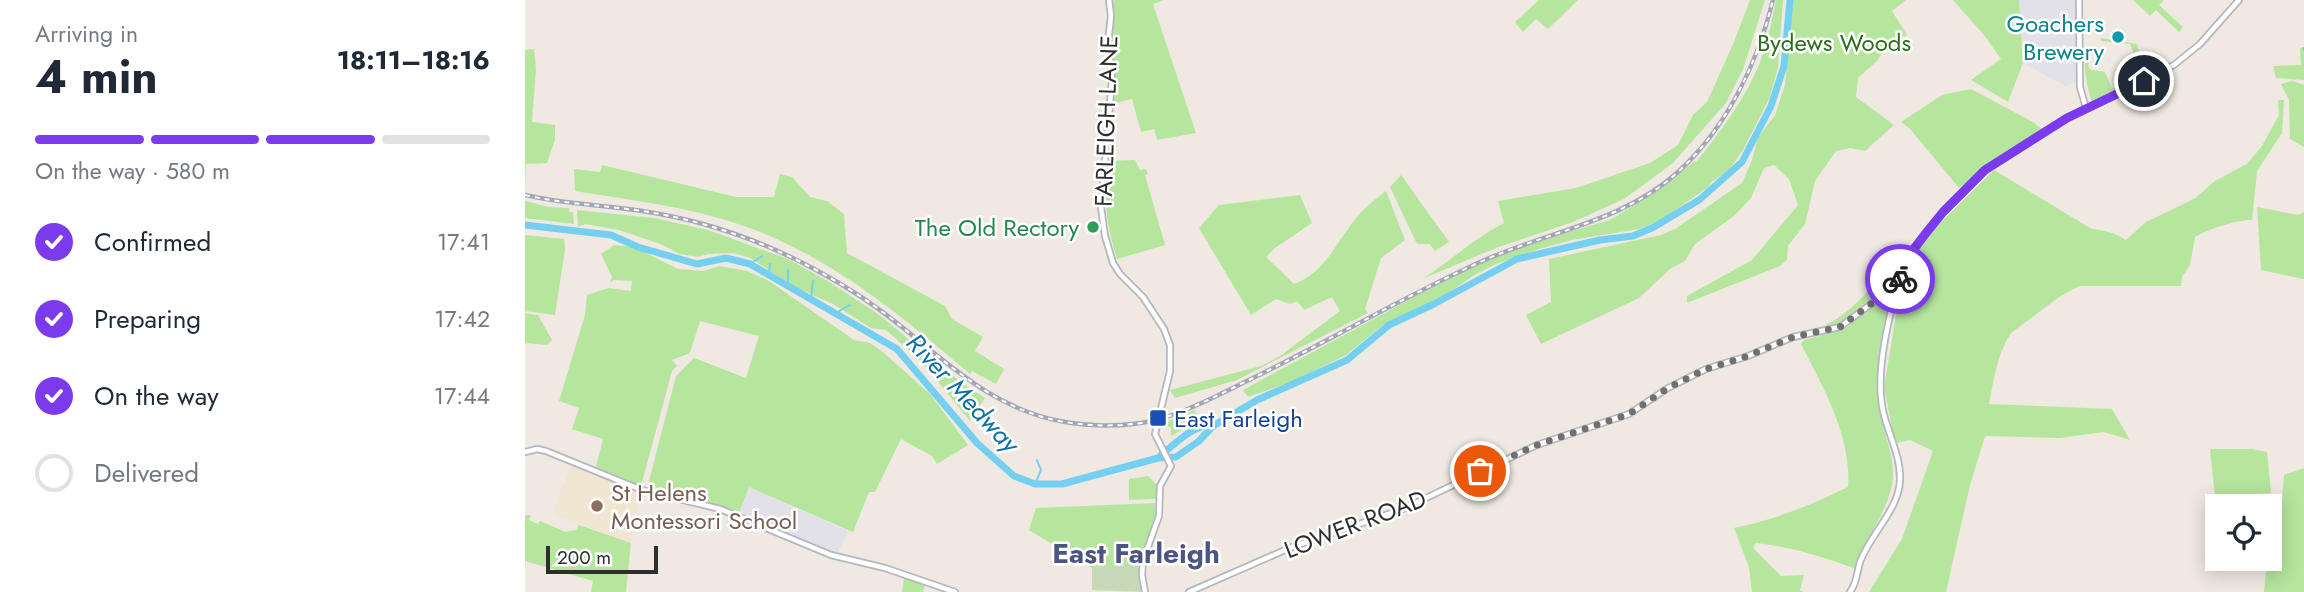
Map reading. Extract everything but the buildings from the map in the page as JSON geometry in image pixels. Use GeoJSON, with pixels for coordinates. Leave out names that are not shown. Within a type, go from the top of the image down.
{"type":"FeatureCollection","features":[{"type":"Feature","properties":{"kind":"main road","name":"FARLEIGH LANE"},"geometry":{"type":"LineString","coordinates":[[1109,0],[1111,16],[1108,42],[1112,80],[1101,207],[1105,236],[1113,263],[1143,297],[1164,329],[1170,345],[1170,371],[1155,434],[1170,468],[1160,486],[1159,516],[1143,561],[1145,592]]}},
{"type":"Feature","properties":{"kind":"main road"},"geometry":{"type":"LineString","coordinates":[[2079,0],[2080,87],[2086,108]]}},
{"type":"Feature","properties":{"kind":"main road"},"geometry":{"type":"LineString","coordinates":[[1850,592],[1855,586],[1860,563],[1869,542],[1897,492],[1900,478],[1883,410],[1881,387],[1889,318],[1910,254],[1952,202],[1985,170],[2067,118],[2186,57],[2239,0]]}},
{"type":"Feature","properties":{"kind":"main road","name":"LOWER ROAD"},"geometry":{"type":"LineString","coordinates":[[1189,592],[1292,547],[1403,509],[1537,445],[1629,414],[1668,388],[1706,369],[1748,356],[1793,337],[1840,327],[1899,283]]}},
{"type":"Feature","properties":{"kind":"main road"},"geometry":{"type":"LineString","coordinates":[[525,452],[542,450],[642,490],[720,509],[831,555],[885,568],[955,592]]}},
{"type":"Feature","properties":{"kind":"shaded area"},"geometry":{"type":"Polygon","coordinates":[[[2019,0],[2076,0],[2079,81],[2065,86],[2023,63],[2019,0]]]}},
{"type":"Feature","properties":{"kind":"shaded area","name":"St Helens Montessori School"},"geometry":{"type":"Polygon","coordinates":[[[573,463],[641,491],[631,543],[554,514],[558,497],[573,463]]]}},
{"type":"Feature","properties":{"kind":"shaded area"},"geometry":{"type":"Polygon","coordinates":[[[749,487],[848,531],[837,554],[739,513],[749,487]]]}},
{"type":"Feature","properties":{"kind":"green space"},"geometry":{"type":"Polygon","coordinates":[[[1112,0],[1164,0],[1153,4],[1196,133],[1157,140],[1154,129],[1141,132],[1132,99],[1112,104],[1112,0]]]}},
{"type":"Feature","properties":{"kind":"green space"},"geometry":{"type":"Polygon","coordinates":[[[1539,0],[1578,0],[1548,29],[1536,19],[1523,32],[1515,22],[1539,0]]]}},
{"type":"Feature","properties":{"kind":"green space"},"geometry":{"type":"Polygon","coordinates":[[[1750,0],[1765,0],[1743,69],[1726,103],[1673,163],[1624,199],[1573,222],[1496,248],[1422,279],[1504,223],[1498,201],[1576,188],[1650,163],[1678,145],[1693,115],[1707,102],[1750,0]]]}},
{"type":"Feature","properties":{"kind":"green space"},"geometry":{"type":"Polygon","coordinates":[[[1776,0],[1783,0],[1778,68],[1769,99],[1743,150],[1729,170],[1707,188],[1661,220],[1639,229],[1572,240],[1496,264],[1436,301],[1383,325],[1346,355],[1293,381],[1248,397],[1243,390],[1494,257],[1610,220],[1696,162],[1725,125],[1751,83],[1765,48],[1776,0]]]}},
{"type":"Feature","properties":{"kind":"green space","name":"Bydews Woods"},"geometry":{"type":"Polygon","coordinates":[[[1793,0],[1906,0],[1892,11],[1907,35],[1884,49],[1878,60],[1858,78],[1856,97],[1894,125],[1865,151],[1850,148],[1836,151],[1815,181],[1805,224],[1788,246],[1787,260],[1780,266],[1687,303],[1687,296],[1752,260],[1798,205],[1789,179],[1774,165],[1764,168],[1751,198],[1734,216],[1695,244],[1685,261],[1670,269],[1639,298],[1541,344],[1526,315],[1551,302],[1549,259],[1661,235],[1675,229],[1742,183],[1758,138],[1775,115],[1785,85],[1793,0]]]}},
{"type":"Feature","properties":{"kind":"green space"},"geometry":{"type":"Polygon","coordinates":[[[1953,0],[2019,0],[2023,63],[2008,102],[1971,80],[2001,59],[1953,0]]]}},
{"type":"Feature","properties":{"kind":"green space"},"geometry":{"type":"Polygon","coordinates":[[[2133,0],[2164,0],[2159,5],[2183,27],[2179,32],[2156,10],[2150,16],[2133,0]]]}},
{"type":"Feature","properties":{"kind":"green space"},"geometry":{"type":"Polygon","coordinates":[[[2101,38],[2137,44],[2143,64],[2152,64],[2157,72],[2117,93],[2092,102],[2086,75],[2086,47],[2092,47],[2088,66],[2091,70],[2105,72],[2112,89],[2143,76],[2130,44],[2101,41],[2101,38]]]}},
{"type":"Feature","properties":{"kind":"green space"},"geometry":{"type":"Polygon","coordinates":[[[2300,48],[2304,48],[2304,80],[2276,78],[2273,66],[2301,65],[2300,48]]]}},
{"type":"Feature","properties":{"kind":"green space"},"geometry":{"type":"Polygon","coordinates":[[[534,49],[536,69],[532,122],[555,125],[555,140],[547,163],[526,164],[525,186],[525,50],[534,49]]]}},
{"type":"Feature","properties":{"kind":"green space"},"geometry":{"type":"Polygon","coordinates":[[[2292,81],[2304,85],[2304,147],[2290,139],[2289,100],[2281,84],[2292,81]]]}},
{"type":"Feature","properties":{"kind":"green space"},"geometry":{"type":"Polygon","coordinates":[[[1971,89],[2042,129],[1959,188],[1910,129],[1901,122],[1942,95],[1971,89]]]}},
{"type":"Feature","properties":{"kind":"green space"},"geometry":{"type":"Polygon","coordinates":[[[2278,100],[2284,100],[2282,133],[2257,171],[2252,220],[2223,225],[2195,237],[2190,265],[2182,277],[2181,286],[2079,286],[2059,297],[2011,333],[2002,349],[1989,404],[2112,409],[2130,440],[2104,432],[2060,438],[1985,436],[1970,485],[1946,592],[1869,592],[1902,539],[1933,451],[1910,440],[1895,443],[1884,387],[1899,297],[1909,261],[1940,223],[1994,170],[2090,228],[2113,233],[2126,240],[2146,222],[2194,199],[2215,181],[2247,164],[2262,146],[2279,115],[2278,100]]]}},
{"type":"Feature","properties":{"kind":"green space"},"geometry":{"type":"Polygon","coordinates":[[[1135,160],[1140,170],[1146,169],[1148,174],[1145,175],[1165,245],[1117,259],[1107,211],[1106,161],[1135,160]]]}},
{"type":"Feature","properties":{"kind":"green space"},"geometry":{"type":"Polygon","coordinates":[[[602,165],[736,197],[774,197],[780,174],[792,177],[810,197],[827,201],[844,214],[847,253],[945,306],[952,319],[983,337],[975,351],[1004,369],[996,384],[972,371],[970,374],[914,327],[854,283],[823,263],[757,231],[686,210],[575,191],[574,169],[600,172],[602,165]]]}},
{"type":"Feature","properties":{"kind":"green space"},"geometry":{"type":"Polygon","coordinates":[[[1401,175],[1449,242],[1435,251],[1430,244],[1417,244],[1390,187],[1401,175]]]}},
{"type":"Feature","properties":{"kind":"green space"},"geometry":{"type":"Polygon","coordinates":[[[1386,191],[1405,240],[1381,258],[1365,309],[1368,313],[1237,380],[1175,398],[1170,390],[1261,366],[1280,356],[1340,311],[1332,297],[1304,310],[1297,301],[1290,304],[1276,299],[1251,315],[1199,228],[1219,205],[1300,195],[1312,223],[1266,257],[1294,284],[1305,279],[1322,264],[1360,213],[1386,191]]]}},
{"type":"Feature","properties":{"kind":"green space"},"geometry":{"type":"Polygon","coordinates":[[[525,201],[549,207],[569,208],[569,212],[573,212],[574,224],[525,218],[525,201]]]}},
{"type":"Feature","properties":{"kind":"green space"},"geometry":{"type":"Polygon","coordinates":[[[2257,207],[2298,215],[2304,212],[2304,279],[2261,270],[2257,207]]]}},
{"type":"Feature","properties":{"kind":"green space"},"geometry":{"type":"Polygon","coordinates":[[[577,210],[654,218],[708,230],[788,259],[878,314],[963,384],[985,398],[970,421],[922,362],[886,330],[871,328],[833,304],[795,287],[750,258],[734,253],[698,257],[679,254],[663,245],[619,230],[585,224],[578,227],[577,210]]]}},
{"type":"Feature","properties":{"kind":"green space"},"geometry":{"type":"Polygon","coordinates":[[[525,235],[564,239],[565,249],[555,315],[525,311],[525,235]]]}},
{"type":"Feature","properties":{"kind":"green space"},"geometry":{"type":"Polygon","coordinates":[[[614,245],[642,251],[678,269],[704,271],[719,266],[747,271],[769,281],[854,340],[870,343],[884,353],[931,395],[968,445],[937,464],[932,456],[901,439],[875,492],[869,492],[853,532],[749,487],[739,513],[648,485],[676,376],[694,358],[746,378],[759,336],[700,321],[690,353],[672,360],[677,366],[672,371],[641,486],[596,467],[603,439],[572,429],[579,408],[559,401],[585,315],[587,295],[608,288],[631,291],[632,281],[614,280],[610,283],[612,277],[601,254],[614,245]]]}},
{"type":"Feature","properties":{"kind":"green space"},"geometry":{"type":"Polygon","coordinates":[[[1907,252],[1894,280],[1839,323],[1824,326],[1848,311],[1907,252]]]}},
{"type":"Feature","properties":{"kind":"green space"},"geometry":{"type":"Polygon","coordinates":[[[1889,294],[1879,392],[1881,416],[1893,465],[1892,485],[1885,507],[1856,569],[1807,553],[1756,543],[1753,548],[1781,576],[1804,575],[1800,590],[1803,592],[1752,592],[1749,567],[1734,528],[1793,511],[1848,487],[1848,468],[1841,431],[1827,395],[1801,344],[1804,340],[1845,329],[1889,294]]]}},
{"type":"Feature","properties":{"kind":"green space"},"geometry":{"type":"Polygon","coordinates":[[[525,313],[538,315],[552,340],[547,345],[525,343],[525,313]]]}},
{"type":"Feature","properties":{"kind":"green space"},"geometry":{"type":"Polygon","coordinates":[[[1194,410],[1198,415],[1171,436],[1171,427],[1163,426],[1164,423],[1194,410]]]}},
{"type":"Feature","properties":{"kind":"green space"},"geometry":{"type":"Polygon","coordinates":[[[2210,449],[2252,449],[2267,452],[2271,493],[2215,494],[2210,449]]]}},
{"type":"Feature","properties":{"kind":"green space"},"geometry":{"type":"Polygon","coordinates":[[[2304,468],[2304,592],[2264,592],[2267,571],[2282,571],[2284,475],[2304,468]]]}},
{"type":"Feature","properties":{"kind":"green space"},"geometry":{"type":"Polygon","coordinates":[[[1148,476],[1157,485],[1158,499],[1129,500],[1129,479],[1148,476]]]}},
{"type":"Feature","properties":{"kind":"green space"},"geometry":{"type":"Polygon","coordinates":[[[1155,503],[1155,518],[1138,564],[1092,568],[1029,530],[1036,508],[1155,503]]]}},
{"type":"Feature","properties":{"kind":"green space"},"geometry":{"type":"Polygon","coordinates":[[[525,515],[531,515],[529,520],[538,524],[540,521],[566,532],[576,530],[579,525],[631,543],[626,592],[591,592],[593,581],[525,561],[525,515]]]}},
{"type":"Feature","properties":{"kind":"green space"},"geometry":{"type":"Polygon","coordinates":[[[1138,564],[1144,592],[1092,590],[1092,568],[1138,564]]]}},
{"type":"Feature","properties":{"kind":"green space"},"geometry":{"type":"Polygon","coordinates":[[[904,578],[925,584],[923,592],[902,592],[904,578]]]}},
{"type":"Feature","properties":{"kind":"waterway","name":"River Medway"},"geometry":{"type":"LineString","coordinates":[[525,225],[611,235],[638,247],[697,264],[726,258],[750,264],[897,349],[977,443],[1014,476],[1035,484],[1062,484],[1158,458],[1176,457],[1199,441],[1213,426],[1257,400],[1347,360],[1389,325],[1517,259],[1600,240],[1633,236],[1654,227],[1699,200],[1742,162],[1771,106],[1784,66],[1790,0]]}},
{"type":"Feature","properties":{"kind":"waterway"},"geometry":{"type":"LineString","coordinates":[[750,264],[762,256]]}},
{"type":"Feature","properties":{"kind":"waterway"},"geometry":{"type":"LineString","coordinates":[[769,275],[770,264]]}},
{"type":"Feature","properties":{"kind":"waterway"},"geometry":{"type":"LineString","coordinates":[[788,270],[788,286]]}},
{"type":"Feature","properties":{"kind":"waterway"},"geometry":{"type":"LineString","coordinates":[[811,299],[813,281]]}},
{"type":"Feature","properties":{"kind":"waterway"},"geometry":{"type":"LineString","coordinates":[[834,314],[850,305]]}},
{"type":"Feature","properties":{"kind":"waterway","name":"River Medway"},"geometry":{"type":"LineString","coordinates":[[1161,455],[1192,431],[1213,426]]}},
{"type":"Feature","properties":{"kind":"waterway"},"geometry":{"type":"LineString","coordinates":[[1035,484],[1041,470],[1037,460]]}},
{"type":"Feature","properties":{"kind":"railway"},"geometry":{"type":"LineString","coordinates":[[525,195],[665,215],[753,241],[796,260],[849,289],[977,386],[997,398],[1018,408],[1065,422],[1136,424],[1160,419],[1196,405],[1478,263],[1608,215],[1656,189],[1695,154],[1725,115],[1749,71],[1773,0]]}},
{"type":"Feature","properties":{"kind":"way so far"},"geometry":{"type":"LineString","coordinates":[[1480,471],[1537,445],[1629,414],[1668,388],[1706,369],[1748,356],[1793,337],[1840,327],[1878,296],[1899,283],[1900,279]]}},
{"type":"Feature","properties":{"kind":"place","name":"Goachers Brewery"},"geometry":{"type":"Point","coordinates":[2118,37]}},
{"type":"Feature","properties":{"kind":"place","name":"The Old Rectory"},"geometry":{"type":"Point","coordinates":[1093,227]}},
{"type":"Feature","properties":{"kind":"place","name":"East Farleigh"},"geometry":{"type":"Point","coordinates":[1158,418]}},
{"type":"Feature","properties":{"kind":"place","name":"St Helens Montessori School"},"geometry":{"type":"Point","coordinates":[597,506]}},
{"type":"Feature","properties":{"kind":"district","name":"East Farleigh"},"geometry":{"type":"Point","coordinates":[1136,553]}},
{"type":"Feature","properties":{"kind":"route"},"geometry":{"type":"LineString","coordinates":[[1900,279],[1910,254],[1926,233],[1952,202],[1985,170],[2067,118],[2144,81]]}}]}
